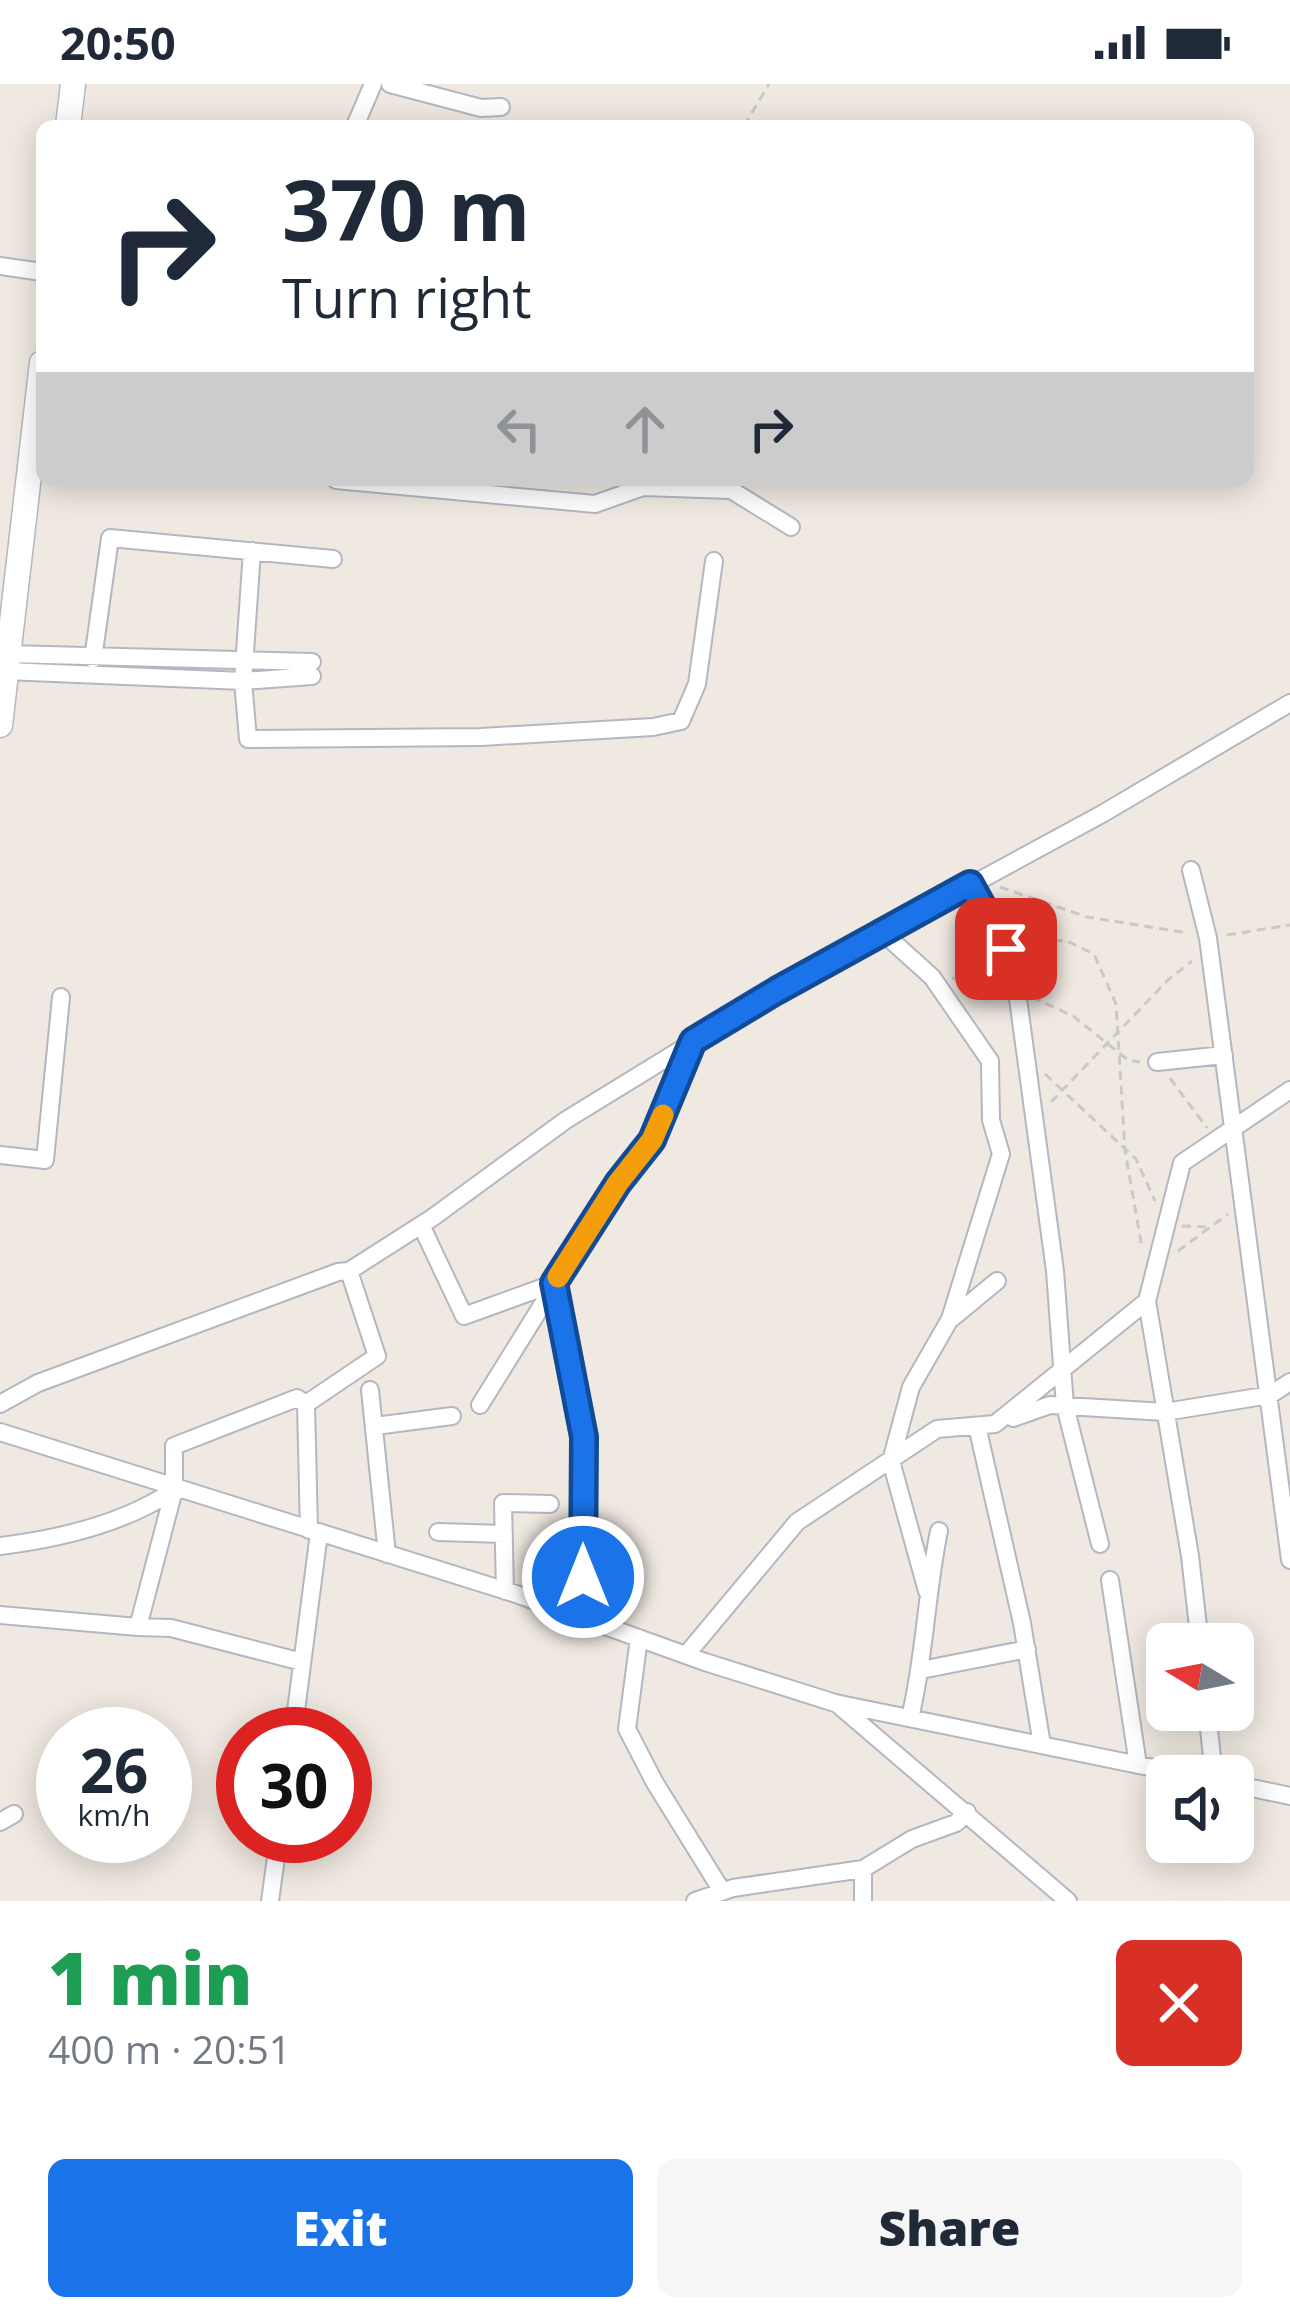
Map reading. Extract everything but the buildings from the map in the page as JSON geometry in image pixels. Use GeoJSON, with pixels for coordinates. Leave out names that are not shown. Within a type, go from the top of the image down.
{"type":"FeatureCollection","features":[{"type":"Feature","properties":{"kind":"main road"},"geometry":{"type":"LineString","coordinates":[[69,120],[73,84]]}},
{"type":"Feature","properties":{"kind":"main road"},"geometry":{"type":"LineString","coordinates":[[0,725],[36,460]]}},
{"type":"Feature","properties":{"kind":"street"},"geometry":{"type":"LineString","coordinates":[[358,120],[373,84]]}},
{"type":"Feature","properties":{"kind":"street"},"geometry":{"type":"LineString","coordinates":[[390,84],[481,108],[501,107],[493,120]]}},
{"type":"Feature","properties":{"kind":"street"},"geometry":{"type":"LineString","coordinates":[[0,266],[36,271]]}},
{"type":"Feature","properties":{"kind":"street"},"geometry":{"type":"LineString","coordinates":[[401,486],[596,504],[643,487],[736,487],[791,527]]}},
{"type":"Feature","properties":{"kind":"street"},"geometry":{"type":"LineString","coordinates":[[93,658],[110,538],[333,559]]}},
{"type":"Feature","properties":{"kind":"street"},"geometry":{"type":"LineString","coordinates":[[252,551],[244,672],[248,739],[481,737],[653,727],[681,721],[697,684],[714,561]]}},
{"type":"Feature","properties":{"kind":"street"},"geometry":{"type":"LineString","coordinates":[[7,662],[93,658],[244,672]]}},
{"type":"Feature","properties":{"kind":"street"},"geometry":{"type":"LineString","coordinates":[[7,662],[244,672],[312,669]]}},
{"type":"Feature","properties":{"kind":"street"},"geometry":{"type":"LineString","coordinates":[[0,1404],[38,1383],[349,1271],[422,1225],[566,1120],[693,1041],[1102,814],[1290,703]]}},
{"type":"Feature","properties":{"kind":"street"},"geometry":{"type":"LineString","coordinates":[[1191,870],[1209,943],[1290,1560]]}},
{"type":"Feature","properties":{"kind":"street"},"geometry":{"type":"LineString","coordinates":[[970,884],[1013,962],[1055,1271],[1065,1406],[1100,1544]]}},
{"type":"Feature","properties":{"kind":"street"},"geometry":{"type":"LineString","coordinates":[[882,932],[932,977],[990,1061],[991,1120],[1001,1154],[950,1319],[911,1387],[891,1461],[927,1592]]}},
{"type":"Feature","properties":{"kind":"street"},"geometry":{"type":"LineString","coordinates":[[0,1155],[46,1160],[61,998]]}},
{"type":"Feature","properties":{"kind":"street"},"geometry":{"type":"LineString","coordinates":[[480,1405],[618,1183],[652,1140],[693,1041]]}},
{"type":"Feature","properties":{"kind":"street"},"geometry":{"type":"LineString","coordinates":[[1153,1065],[1224,1055]]}},
{"type":"Feature","properties":{"kind":"street"},"geometry":{"type":"LineString","coordinates":[[1196,1623],[1147,1301],[1182,1163],[1290,1090]]}},
{"type":"Feature","properties":{"kind":"street"},"geometry":{"type":"LineString","coordinates":[[422,1225],[464,1316],[554,1283]]}},
{"type":"Feature","properties":{"kind":"street"},"geometry":{"type":"LineString","coordinates":[[306,1404],[376,1356],[349,1271]]}},
{"type":"Feature","properties":{"kind":"street"},"geometry":{"type":"LineString","coordinates":[[950,1319],[998,1281]]}},
{"type":"Feature","properties":{"kind":"street"},"geometry":{"type":"LineString","coordinates":[[554,1283],[584,1437],[583,1618]]}},
{"type":"Feature","properties":{"kind":"street"},"geometry":{"type":"LineString","coordinates":[[986,1425],[1147,1301]]}},
{"type":"Feature","properties":{"kind":"street"},"geometry":{"type":"LineString","coordinates":[[686,1655],[797,1522],[937,1429],[986,1425],[1050,1405],[1166,1412],[1270,1395],[1290,1385]]}},
{"type":"Feature","properties":{"kind":"street"},"geometry":{"type":"LineString","coordinates":[[370,1390],[387,1554]]}},
{"type":"Feature","properties":{"kind":"street"},"geometry":{"type":"LineString","coordinates":[[138,1627],[174,1490],[175,1446],[297,1398],[306,1404]]}},
{"type":"Feature","properties":{"kind":"street"},"geometry":{"type":"LineString","coordinates":[[296,1707],[314,1532],[306,1404]]}},
{"type":"Feature","properties":{"kind":"street"},"geometry":{"type":"LineString","coordinates":[[375,1426],[452,1416]]}},
{"type":"Feature","properties":{"kind":"street"},"geometry":{"type":"LineString","coordinates":[[986,1425],[1042,1745]]}},
{"type":"Feature","properties":{"kind":"street"},"geometry":{"type":"LineString","coordinates":[[0,1432],[505,1591],[835,1703],[1146,1767]]}},
{"type":"Feature","properties":{"kind":"street"},"geometry":{"type":"LineString","coordinates":[[0,1546],[77,1531],[157,1502],[174,1490]]}},
{"type":"Feature","properties":{"kind":"street"},"geometry":{"type":"LineString","coordinates":[[505,1591],[503,1503],[550,1504]]}},
{"type":"Feature","properties":{"kind":"street"},"geometry":{"type":"LineString","coordinates":[[910,1718],[922,1670],[927,1592],[938,1531]]}},
{"type":"Feature","properties":{"kind":"street"},"geometry":{"type":"LineString","coordinates":[[438,1532],[504,1534]]}},
{"type":"Feature","properties":{"kind":"street"},"geometry":{"type":"LineString","coordinates":[[1110,1580],[1138,1765]]}},
{"type":"Feature","properties":{"kind":"street"},"geometry":{"type":"LineString","coordinates":[[0,1615],[171,1628],[302,1662]]}},
{"type":"Feature","properties":{"kind":"street"},"geometry":{"type":"LineString","coordinates":[[638,1638],[627,1729],[722,1892]]}},
{"type":"Feature","properties":{"kind":"street"},"geometry":{"type":"LineString","coordinates":[[922,1670],[1027,1649]]}},
{"type":"Feature","properties":{"kind":"street"},"geometry":{"type":"LineString","coordinates":[[835,1703],[1068,1901]]}},
{"type":"Feature","properties":{"kind":"street"},"geometry":{"type":"LineString","coordinates":[[1254,1788],[1290,1796]]}},
{"type":"Feature","properties":{"kind":"street"},"geometry":{"type":"LineString","coordinates":[[695,1901],[722,1892],[750,1893],[863,1869],[967,1813]]}},
{"type":"Feature","properties":{"kind":"street"},"geometry":{"type":"LineString","coordinates":[[270,1901],[275,1863]]}},
{"type":"Feature","properties":{"kind":"street"},"geometry":{"type":"LineString","coordinates":[[863,1869],[863,1901]]}},
{"type":"Feature","properties":{"kind":"path"},"geometry":{"type":"LineString","coordinates":[[748,120],[769,84]]}},
{"type":"Feature","properties":{"kind":"path"},"geometry":{"type":"LineString","coordinates":[[990,874],[1001,889],[1087,917],[1156,926],[1209,943]]}},
{"type":"Feature","properties":{"kind":"path"},"geometry":{"type":"LineString","coordinates":[[1034,1119],[1209,943],[1290,925]]}},
{"type":"Feature","properties":{"kind":"path"},"geometry":{"type":"LineString","coordinates":[[1006,949],[1065,940],[1094,954],[1116,1004],[1124,1150],[1144,1265],[1154,1270],[1244,1202]]}},
{"type":"Feature","properties":{"kind":"path"},"geometry":{"type":"LineString","coordinates":[[932,977],[977,979],[1017,989],[1073,1016],[1128,1060],[1153,1065],[1176,1082],[1214,1138]]}},
{"type":"Feature","properties":{"kind":"path"},"geometry":{"type":"LineString","coordinates":[[1025,1055],[1136,1160],[1172,1226],[1210,1227]]}},
{"type":"Feature","properties":{"kind":"slow traffic"},"geometry":{"type":"LineString","coordinates":[[558,1277],[618,1183],[652,1140],[663,1115]]}},
{"type":"Feature","properties":{"kind":"route"},"geometry":{"type":"LineString","coordinates":[[583,1577],[584,1437],[554,1283],[618,1183],[652,1140],[693,1041],[970,884],[1006,949]]}}]}
